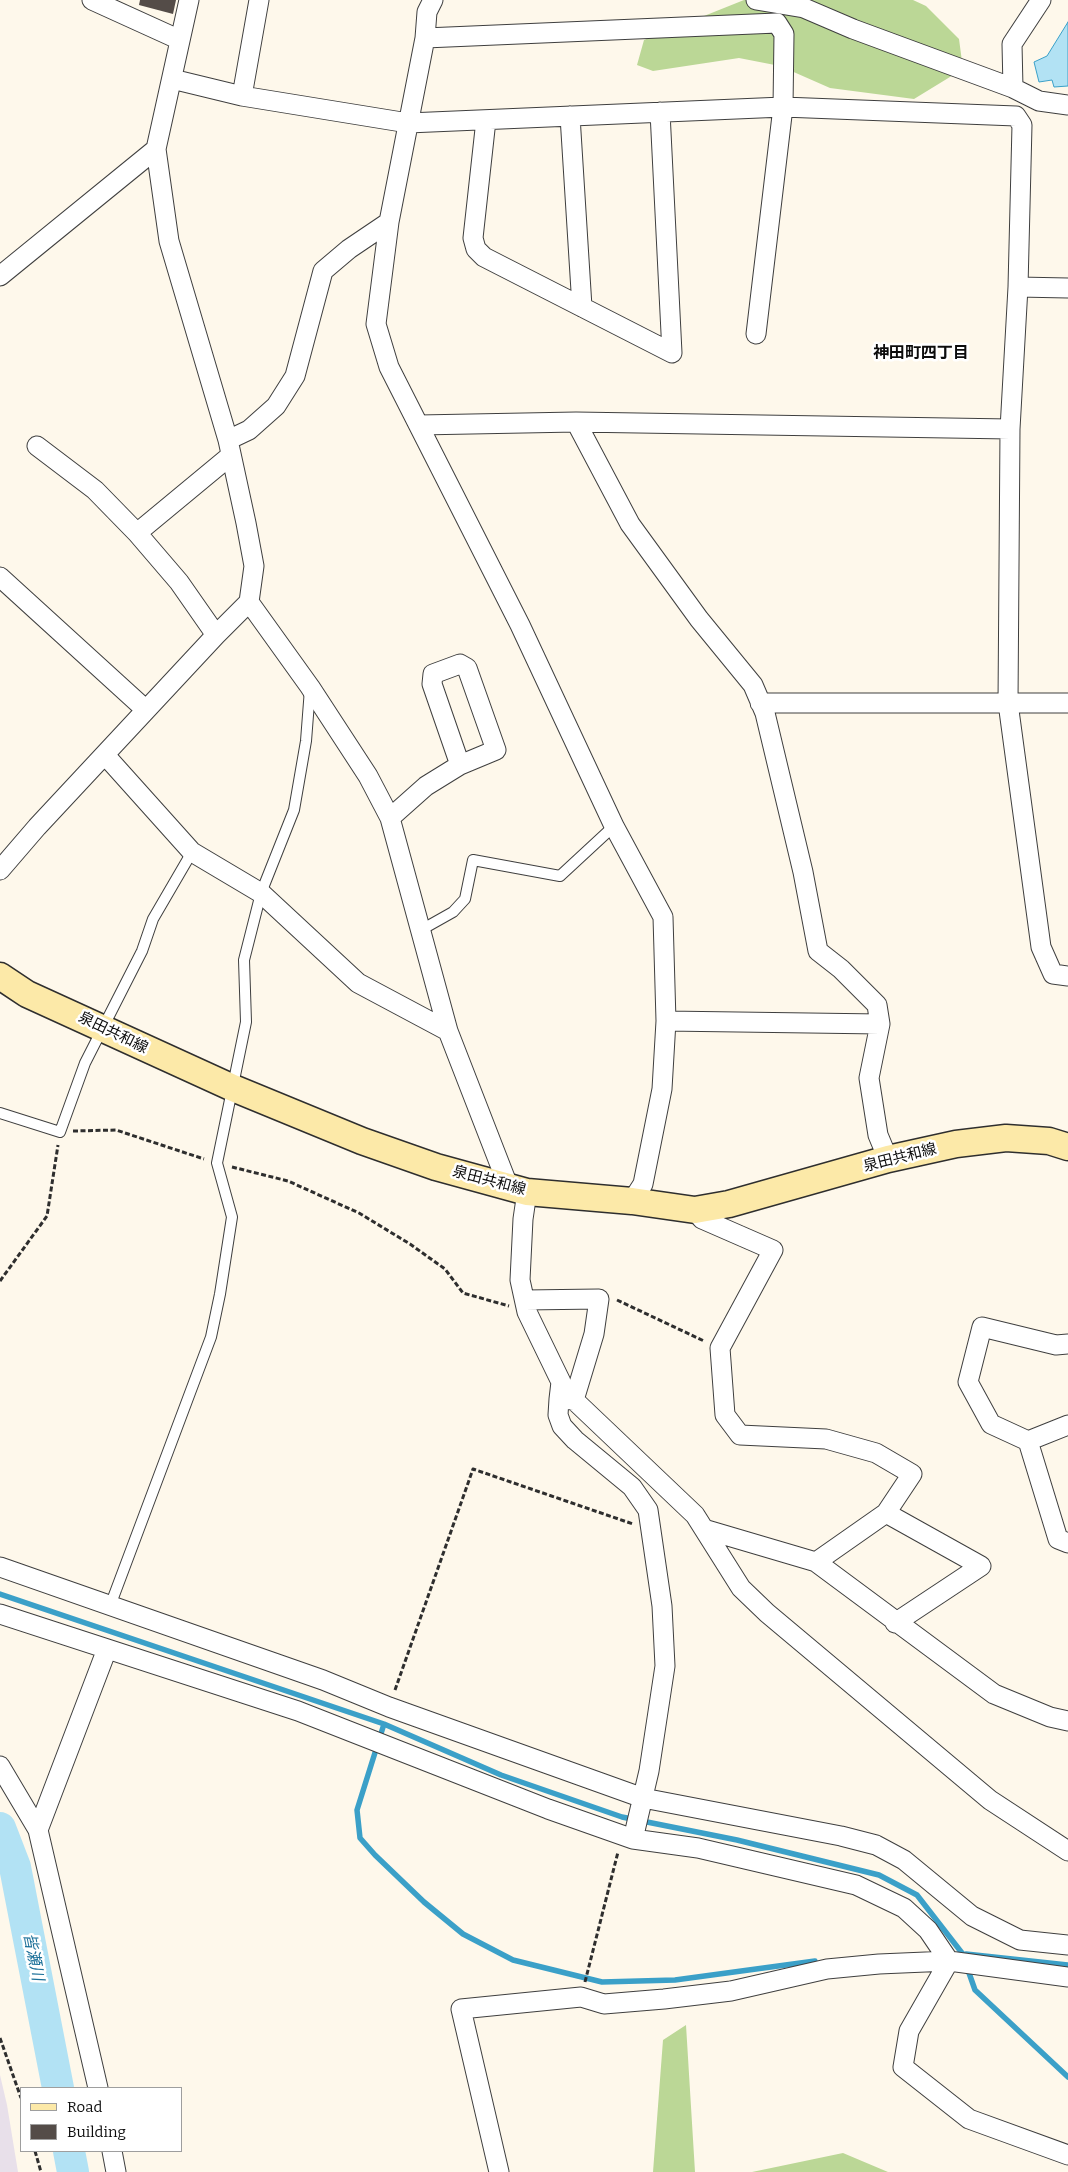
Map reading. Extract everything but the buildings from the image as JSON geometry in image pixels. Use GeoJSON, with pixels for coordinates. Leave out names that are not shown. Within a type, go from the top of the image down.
{"type":"FeatureCollection","features":[{"type":"Feature","properties":{"kind":"main road","name":"泉田共和線"},"geometry":{"type":"LineString","coordinates":[[0,976],[27,994],[233,1088],[362,1141],[436,1167],[518,1190],[632,1201],[695,1210],[729,1204],[888,1160],[956,1144],[1006,1138],[1049,1140],[1068,1147]]}},
{"type":"Feature","properties":{"kind":"street"},"geometry":{"type":"LineString","coordinates":[[92,0],[180,40]]}},
{"type":"Feature","properties":{"kind":"street"},"geometry":{"type":"LineString","coordinates":[[0,870],[37,827],[249,602],[254,566],[246,523],[229,448],[169,241],[156,149],[189,0]]}},
{"type":"Feature","properties":{"kind":"street"},"geometry":{"type":"LineString","coordinates":[[242,96],[259,0]]}},
{"type":"Feature","properties":{"kind":"street"},"geometry":{"type":"LineString","coordinates":[[433,0],[427,12],[425,38],[389,222],[376,324],[389,367],[524,633],[614,826],[663,917],[666,1021],[662,1089],[643,1184],[632,1201]]}},
{"type":"Feature","properties":{"kind":"street"},"geometry":{"type":"LineString","coordinates":[[756,0],[804,8],[854,29],[1013,88],[1039,101],[1068,105]]}},
{"type":"Feature","properties":{"kind":"street"},"geometry":{"type":"LineString","coordinates":[[1013,88],[1012,44],[1041,0]]}},
{"type":"Feature","properties":{"kind":"street"},"geometry":{"type":"LineString","coordinates":[[425,38],[777,23],[784,34],[783,107],[756,334]]}},
{"type":"Feature","properties":{"kind":"street"},"geometry":{"type":"LineString","coordinates":[[172,79],[242,96],[408,124],[783,107],[1016,116],[1022,125],[1018,287],[1010,429],[1008,703],[1041,948],[1053,974],[1068,976]]}},
{"type":"Feature","properties":{"kind":"street"},"geometry":{"type":"LineString","coordinates":[[486,120],[473,238],[476,249],[484,257],[672,353],[660,112]]}},
{"type":"Feature","properties":{"kind":"street"},"geometry":{"type":"LineString","coordinates":[[570,116],[582,306]]}},
{"type":"Feature","properties":{"kind":"street"},"geometry":{"type":"LineString","coordinates":[[0,276],[156,149]]}},
{"type":"Feature","properties":{"kind":"street"},"geometry":{"type":"LineString","coordinates":[[137,534],[276,406],[295,376],[324,271],[349,249],[389,222]]}},
{"type":"Feature","properties":{"kind":"street"},"geometry":{"type":"LineString","coordinates":[[1018,287],[1068,288]]}},
{"type":"Feature","properties":{"kind":"street"},"geometry":{"type":"LineString","coordinates":[[419,425],[576,422],[1010,429]]}},
{"type":"Feature","properties":{"kind":"street"},"geometry":{"type":"LineString","coordinates":[[576,422],[630,524],[699,619],[753,685],[766,713],[799,853],[818,951],[841,969],[877,1006],[880,1024],[869,1078],[878,1135],[888,1160]]}},
{"type":"Feature","properties":{"kind":"street"},"geometry":{"type":"LineString","coordinates":[[37,446],[95,490],[137,534],[179,582],[216,635]]}},
{"type":"Feature","properties":{"kind":"street"},"geometry":{"type":"LineString","coordinates":[[0,577],[146,710]]}},
{"type":"Feature","properties":{"kind":"street"},"geometry":{"type":"LineString","coordinates":[[249,602],[310,687],[368,776],[390,818],[448,1031],[518,1190],[523,1219],[520,1280],[527,1312],[561,1382],[567,1399],[695,1515],[742,1588],[767,1613],[990,1800],[1068,1850]]}},
{"type":"Feature","properties":{"kind":"street"},"geometry":{"type":"LineString","coordinates":[[390,818],[426,786],[460,765],[496,750],[467,668],[460,664],[433,674],[432,684],[460,765]]}},
{"type":"Feature","properties":{"kind":"street"},"geometry":{"type":"LineString","coordinates":[[760,702],[1068,703]]}},
{"type":"Feature","properties":{"kind":"street"},"geometry":{"type":"LineString","coordinates":[[106,755],[192,852],[261,893],[358,983],[448,1031]]}},
{"type":"Feature","properties":{"kind":"street"},"geometry":{"type":"LineString","coordinates":[[666,1021],[880,1024]]}},
{"type":"Feature","properties":{"kind":"street"},"geometry":{"type":"LineString","coordinates":[[695,1210],[702,1219],[773,1250],[720,1348],[725,1415],[740,1435],[826,1439],[876,1453],[912,1474],[886,1512],[816,1562]]}},
{"type":"Feature","properties":{"kind":"street"},"geometry":{"type":"LineString","coordinates":[[525,1300],[599,1299],[594,1334],[567,1399],[558,1415],[562,1426],[574,1440],[640,1496],[648,1510],[662,1606],[665,1666],[643,1798],[630,1834]]}},
{"type":"Feature","properties":{"kind":"street"},"geometry":{"type":"LineString","coordinates":[[1068,1344],[1056,1345],[982,1327],[968,1382],[991,1424],[1028,1441],[1068,1425]]}},
{"type":"Feature","properties":{"kind":"street"},"geometry":{"type":"LineString","coordinates":[[1028,1441],[1058,1540],[1068,1543]]}},
{"type":"Feature","properties":{"kind":"street"},"geometry":{"type":"LineString","coordinates":[[886,1512],[981,1566],[895,1623]]}},
{"type":"Feature","properties":{"kind":"street"},"geometry":{"type":"LineString","coordinates":[[704,1529],[816,1562],[895,1623],[994,1694],[1050,1717],[1068,1720]]}},
{"type":"Feature","properties":{"kind":"street"},"geometry":{"type":"LineString","coordinates":[[0,1567],[323,1680],[389,1707],[643,1798],[841,1836],[876,1845],[904,1860],[972,1916],[1020,1940],[1068,1946]]}},
{"type":"Feature","properties":{"kind":"street"},"geometry":{"type":"LineString","coordinates":[[0,1614],[298,1711],[548,1810],[630,1834],[856,1885],[904,1908],[928,1930],[948,1961]]}},
{"type":"Feature","properties":{"kind":"street"},"geometry":{"type":"LineString","coordinates":[[38,1830],[106,1649]]}},
{"type":"Feature","properties":{"kind":"street"},"geometry":{"type":"LineString","coordinates":[[0,1766],[38,1830],[98,2087]]}},
{"type":"Feature","properties":{"kind":"street"},"geometry":{"type":"LineString","coordinates":[[948,1961],[909,2031],[903,2067],[969,2119],[1068,2155]]}},
{"type":"Feature","properties":{"kind":"street"},"geometry":{"type":"LineString","coordinates":[[499,2172],[461,2009],[581,1997],[604,2004],[664,2000],[731,1991],[827,1969],[879,1964],[948,1961],[1068,1977]]}},
{"type":"Feature","properties":{"kind":"street"},"geometry":{"type":"LineString","coordinates":[[112,2152],[116,2172]]}},
{"type":"Feature","properties":{"kind":"lane"},"geometry":{"type":"LineString","coordinates":[[110,1606],[210,1336],[220,1294],[232,1217],[217,1163],[246,1022],[244,960],[261,893],[294,810],[306,741],[310,687]]}},
{"type":"Feature","properties":{"kind":"lane"},"geometry":{"type":"LineString","coordinates":[[421,930],[453,912],[465,899],[473,860],[560,876],[614,826]]}},
{"type":"Feature","properties":{"kind":"lane"},"geometry":{"type":"LineString","coordinates":[[0,1113],[60,1132],[85,1063],[142,951],[153,919],[192,852]]}},
{"type":"Feature","properties":{"kind":"path"},"geometry":{"type":"LineString","coordinates":[[599,1299],[608,1296],[720,1348]]}},
{"type":"Feature","properties":{"kind":"path"},"geometry":{"type":"LineString","coordinates":[[389,1707],[473,1468],[650,1530]]}},
{"type":"Feature","properties":{"kind":"path"},"geometry":{"type":"LineString","coordinates":[[581,1997],[630,1834]]}},
{"type":"Feature","properties":{"kind":"path"},"geometry":{"type":"LineString","coordinates":[[0,2038],[20,2095]]}},
{"type":"Feature","properties":{"kind":"path"},"geometry":{"type":"LineString","coordinates":[[36,2152],[41,2172]]}},
{"type":"Feature","properties":{"kind":"shaded area"},"geometry":{"type":"Polygon","coordinates":[[[0,2075],[7,2105],[18,2172],[0,2172],[0,2075]]]}},
{"type":"Feature","properties":{"kind":"green space"},"geometry":{"type":"Polygon","coordinates":[[[744,0],[913,0],[926,6],[959,39],[963,69],[914,99],[830,88],[780,66],[739,58],[653,71],[637,65],[644,40],[744,0]]]}},
{"type":"Feature","properties":{"kind":"green space"},"geometry":{"type":"Polygon","coordinates":[[[686,2025],[695,2172],[653,2172],[663,2040],[686,2025]]]}},
{"type":"Feature","properties":{"kind":"green space"},"geometry":{"type":"Polygon","coordinates":[[[843,2153],[888,2172],[752,2172],[843,2153]]]}},
{"type":"Feature","properties":{"kind":"water"},"geometry":{"type":"Polygon","coordinates":[[[1068,22],[1068,86],[1054,87],[1052,80],[1039,82],[1034,62],[1047,56],[1068,22]]]}},
{"type":"Feature","properties":{"kind":"waterway"},"geometry":{"type":"LineString","coordinates":[[0,1594],[384,1724],[501,1775],[622,1817],[737,1840],[879,1875],[917,1895],[962,1953],[975,1990],[1068,2077]]}},
{"type":"Feature","properties":{"kind":"waterway"},"geometry":{"type":"LineString","coordinates":[[384,1724],[357,1810],[360,1838],[424,1902],[463,1934],[513,1960],[602,1982],[675,1980],[815,1961]]}},
{"type":"Feature","properties":{"kind":"waterway","name":"皆瀬川"},"geometry":{"type":"LineString","coordinates":[[0,1828],[15,1867],[58,2087]]}},
{"type":"Feature","properties":{"kind":"waterway"},"geometry":{"type":"LineString","coordinates":[[966,1954],[1068,1965]]}},
{"type":"Feature","properties":{"kind":"waterway","name":"皆瀬川"},"geometry":{"type":"LineString","coordinates":[[69,2152],[73,2172]]}},
{"type":"Feature","properties":{"kind":"district","name":"神田町四丁目"},"geometry":{"type":"Point","coordinates":[921,354]}}]}
